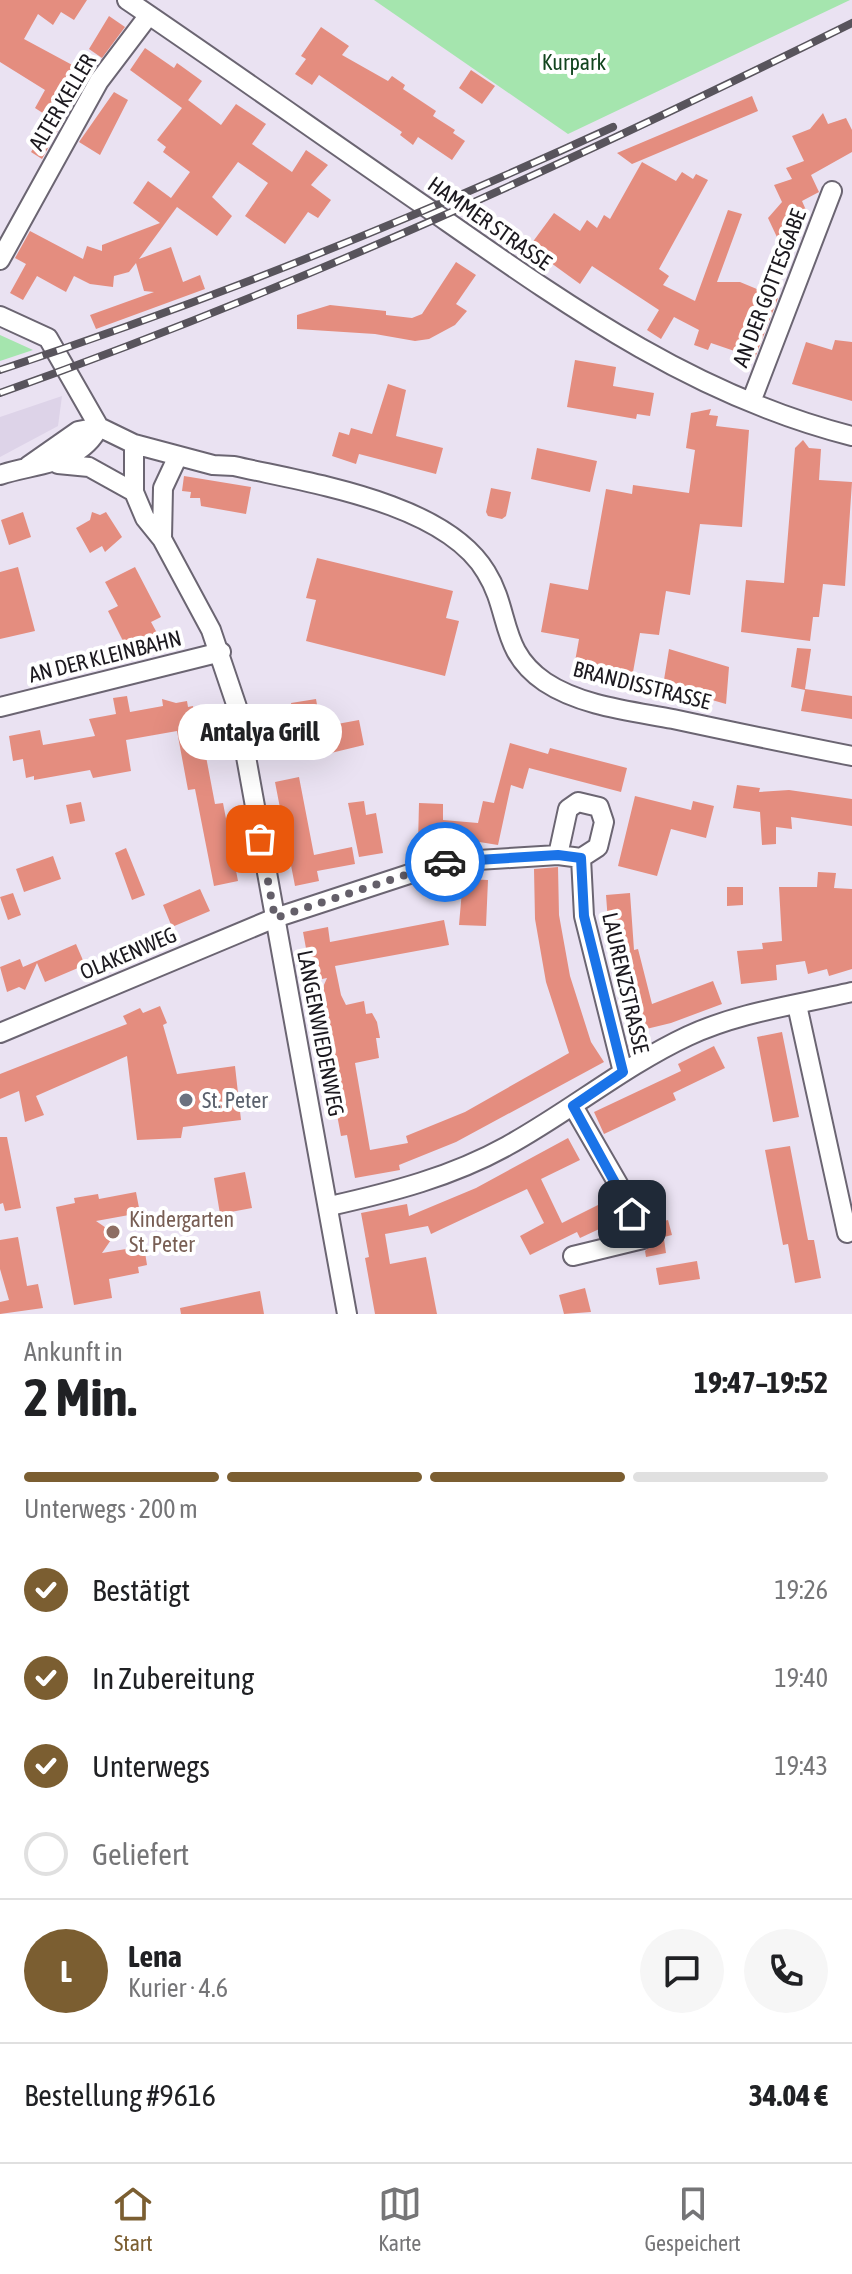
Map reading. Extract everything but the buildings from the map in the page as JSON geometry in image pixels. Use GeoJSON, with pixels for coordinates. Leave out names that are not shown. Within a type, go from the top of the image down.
{"type":"FeatureCollection","features":[{"type":"Feature","properties":{"kind":"street","name":"HAMMER STRASSE"},"geometry":{"type":"LineString","coordinates":[[127,0],[597,325],[698,381],[817,427],[852,436]]}},
{"type":"Feature","properties":{"kind":"street","name":"ALTER KELLER"},"geometry":{"type":"LineString","coordinates":[[0,260],[99,81],[149,15]]}},
{"type":"Feature","properties":{"kind":"street","name":"AN DER GOTTESGABE"},"geometry":{"type":"LineString","coordinates":[[751,402],[832,191]]}},
{"type":"Feature","properties":{"kind":"street"},"geometry":{"type":"LineString","coordinates":[[0,316],[48,338],[99,427],[134,444]]}},
{"type":"Feature","properties":{"kind":"street"},"geometry":{"type":"LineString","coordinates":[[47,464],[80,451],[92,441],[99,427]]}},
{"type":"Feature","properties":{"kind":"street"},"geometry":{"type":"LineString","coordinates":[[28,466],[78,431],[99,427]]}},
{"type":"Feature","properties":{"kind":"street","name":"BRANDISSTRASSE"},"geometry":{"type":"LineString","coordinates":[[134,444],[375,501],[446,533],[473,554],[487,573],[506,632],[523,664],[548,684],[569,694],[605,705],[852,756]]}},
{"type":"Feature","properties":{"kind":"street","name":"LANGENWIEDENWEG"},"geometry":{"type":"LineString","coordinates":[[134,444],[134,492],[145,518],[162,539],[221,652],[237,707],[330,1206],[347,1314]]}},
{"type":"Feature","properties":{"kind":"street","name":"LANGENWIEDENWEG"},"geometry":{"type":"LineString","coordinates":[[162,539],[163,488],[178,456]]}},
{"type":"Feature","properties":{"kind":"street"},"geometry":{"type":"LineString","coordinates":[[0,475],[47,464],[89,467],[134,492]]}},
{"type":"Feature","properties":{"kind":"street","name":"AN DER KLEINBAHN"},"geometry":{"type":"LineString","coordinates":[[0,707],[221,652]]}},
{"type":"Feature","properties":{"kind":"street"},"geometry":{"type":"LineString","coordinates":[[558,855],[564,816],[578,802],[599,807],[604,815],[598,847],[581,858]]}},
{"type":"Feature","properties":{"kind":"street","name":"OLAKENWEG"},"geometry":{"type":"LineString","coordinates":[[0,1033],[275,918],[446,862],[558,855],[581,858]]}},
{"type":"Feature","properties":{"kind":"street","name":"LAURENZSTRASSE"},"geometry":{"type":"LineString","coordinates":[[581,858],[584,916],[623,1072]]}},
{"type":"Feature","properties":{"kind":"street"},"geometry":{"type":"LineString","coordinates":[[330,1206],[400,1190],[453,1173],[507,1147],[623,1072],[705,1029],[734,1018],[852,992]]}},
{"type":"Feature","properties":{"kind":"street"},"geometry":{"type":"LineString","coordinates":[[797,1005],[847,1233]]}},
{"type":"Feature","properties":{"kind":"street"},"geometry":{"type":"LineString","coordinates":[[573,1106],[621,1189],[643,1239],[573,1256]]}},
{"type":"Feature","properties":{"kind":"shaded area"},"geometry":{"type":"Polygon","coordinates":[[[62,396],[58,426],[0,457],[0,417],[62,396]]]}},
{"type":"Feature","properties":{"kind":"green space","name":"Kurpark"},"geometry":{"type":"Polygon","coordinates":[[[374,0],[850,0],[568,134],[374,0]]]}},
{"type":"Feature","properties":{"kind":"green space"},"geometry":{"type":"Polygon","coordinates":[[[0,335],[33,350],[0,361],[0,335]]]}},
{"type":"Feature","properties":{"kind":"railway"},"geometry":{"type":"LineString","coordinates":[[0,393],[218,311],[432,221],[852,23]]}},
{"type":"Feature","properties":{"kind":"railway"},"geometry":{"type":"LineString","coordinates":[[0,370],[156,316],[310,257],[613,127]]}},
{"type":"Feature","properties":{"kind":"way so far"},"geometry":{"type":"LineString","coordinates":[[260,839],[275,918],[445,862]]}},
{"type":"Feature","properties":{"kind":"place","name":"Antalya Grill"},"geometry":{"type":"Point","coordinates":[260,839]}},
{"type":"Feature","properties":{"kind":"place","name":"St. Peter"},"geometry":{"type":"Point","coordinates":[186,1100]}},
{"type":"Feature","properties":{"kind":"place","name":"Kindergarten St. Peter"},"geometry":{"type":"Point","coordinates":[113,1232]}},
{"type":"Feature","properties":{"kind":"route"},"geometry":{"type":"LineString","coordinates":[[445,862],[558,855],[581,858],[584,916],[623,1072],[573,1106],[632,1214]]}}]}
